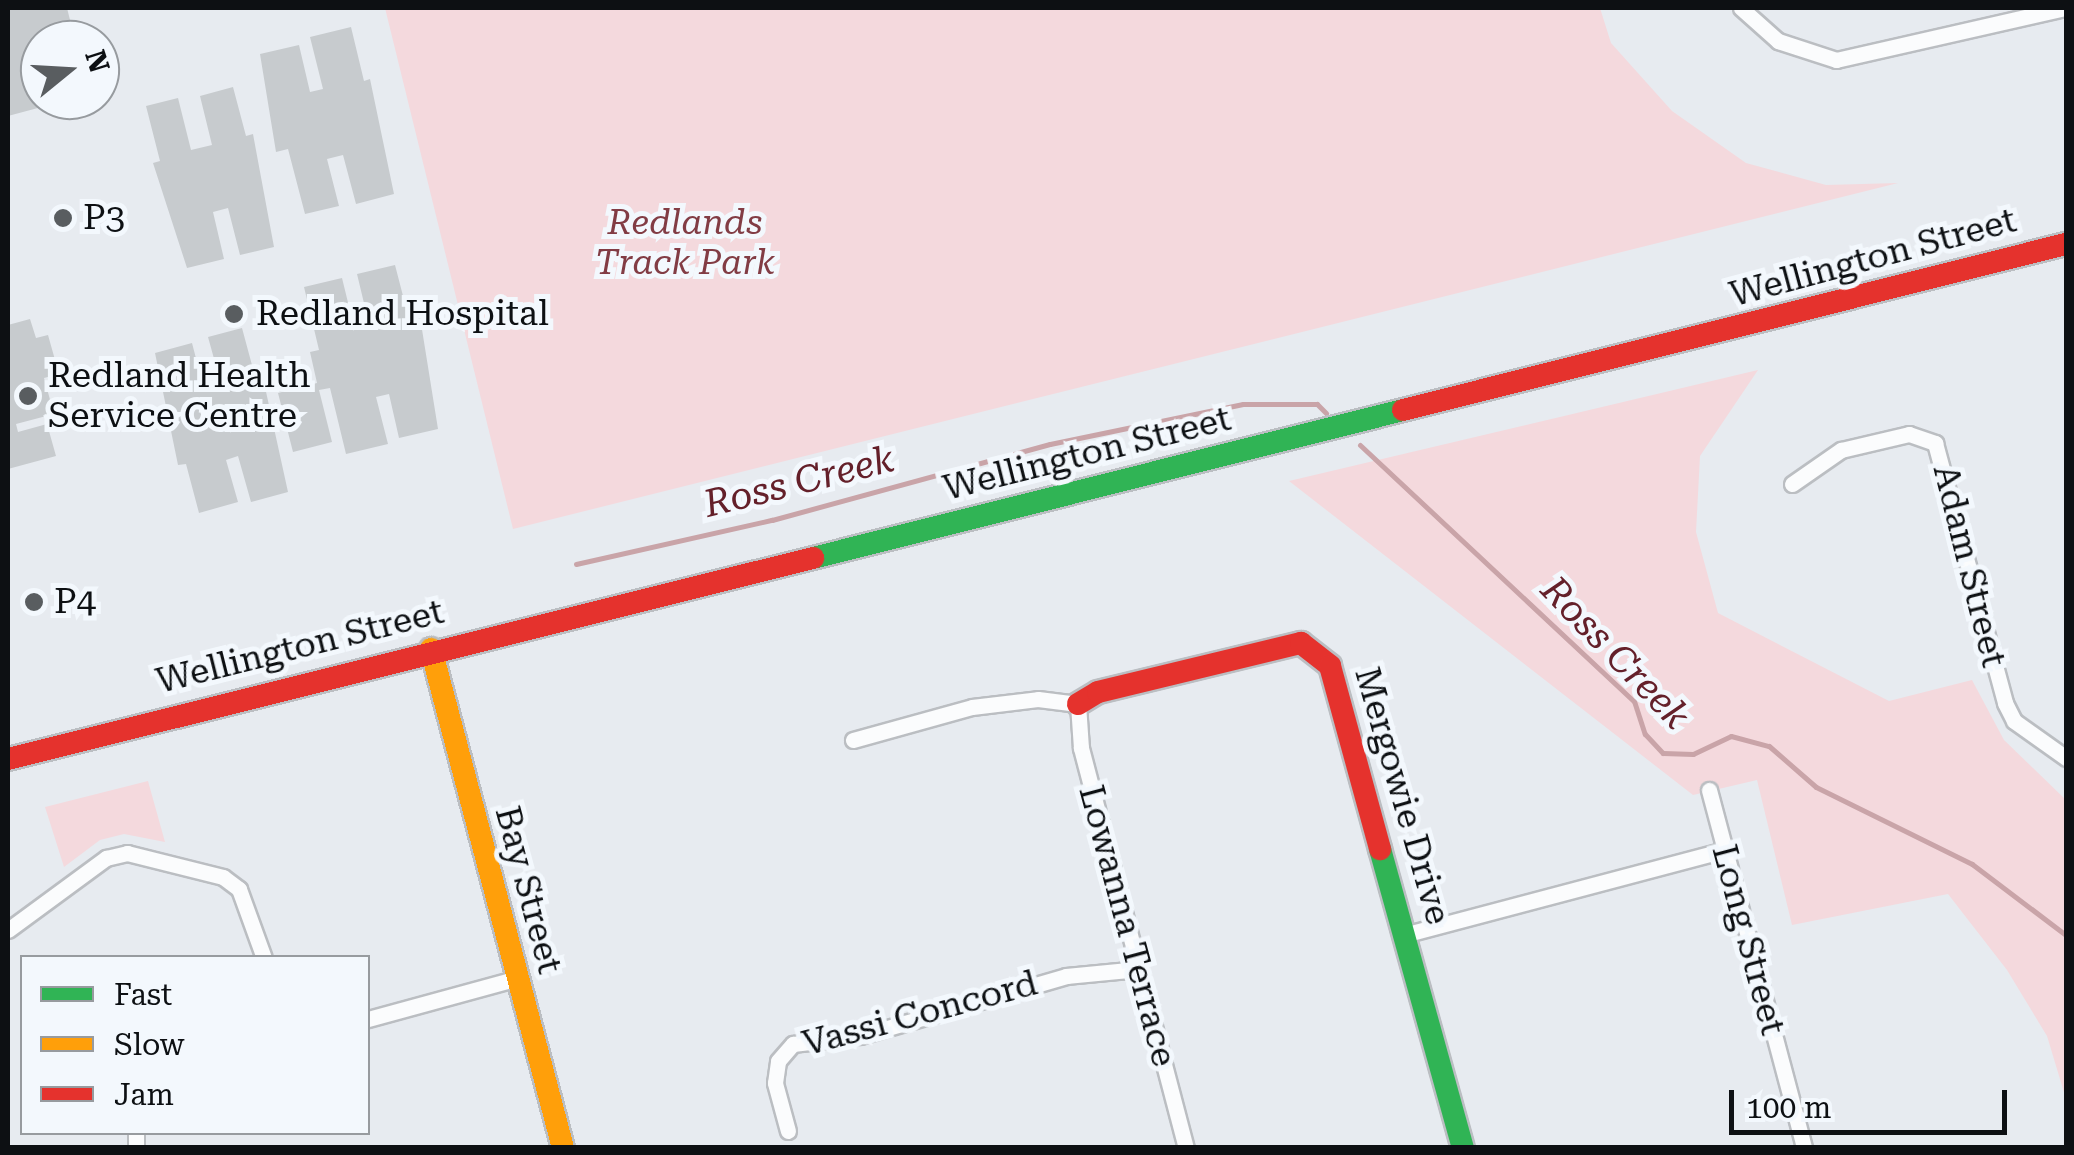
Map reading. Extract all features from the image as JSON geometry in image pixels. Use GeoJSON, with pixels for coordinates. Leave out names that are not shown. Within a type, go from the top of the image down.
{"type":"FeatureCollection","features":[{"type":"Feature","properties":{"kind":"main road","name":"Wellington Street"},"geometry":{"type":"LineString","coordinates":[[8,759],[430,650],[2066,244]]}},
{"type":"Feature","properties":{"kind":"main road","name":"Mergowie Drive"},"geometry":{"type":"LineString","coordinates":[[1078,704],[1098,692],[1301,643],[1330,666],[1408,934],[1463,1148]]}},
{"type":"Feature","properties":{"kind":"main road","name":"Bay Street"},"geometry":{"type":"LineString","coordinates":[[430,650],[514,979],[562,1148]]}},
{"type":"Feature","properties":{"kind":"street"},"geometry":{"type":"LineString","coordinates":[[1741,8],[1778,41],[1836,60],[2029,12],[2064,8]]}},
{"type":"Feature","properties":{"kind":"street","name":"Adam Street"},"geometry":{"type":"LineString","coordinates":[[1792,484],[1841,450],[1909,434],[1935,443],[2004,702],[2014,721],[2066,758]]}},
{"type":"Feature","properties":{"kind":"street"},"geometry":{"type":"LineString","coordinates":[[853,740],[972,707],[1038,699],[1078,704]]}},
{"type":"Feature","properties":{"kind":"street","name":"Lowanna Terrace"},"geometry":{"type":"LineString","coordinates":[[1078,704],[1080,748],[1186,1148]]}},
{"type":"Feature","properties":{"kind":"street","name":"Long Street"},"geometry":{"type":"LineString","coordinates":[[1708,790],[1804,1148]]}},
{"type":"Feature","properties":{"kind":"street"},"geometry":{"type":"LineString","coordinates":[[1408,934],[1724,850]]}},
{"type":"Feature","properties":{"kind":"street"},"geometry":{"type":"LineString","coordinates":[[8,930],[106,858],[127,853],[222,877],[239,889],[263,955]]}},
{"type":"Feature","properties":{"kind":"street","name":"Vassi Concord"},"geometry":{"type":"LineString","coordinates":[[788,1131],[775,1082],[778,1061],[793,1044],[860,1036],[1066,976],[1139,969]]}},
{"type":"Feature","properties":{"kind":"street"},"geometry":{"type":"LineString","coordinates":[[370,1018],[514,979]]}},
{"type":"Feature","properties":{"kind":"green space","name":"Redlands Track Park"},"geometry":{"type":"Polygon","coordinates":[[[385,8],[1600,8],[1611,43],[1672,111],[1746,163],[1826,185],[1898,183],[513,529],[385,8]]]}},
{"type":"Feature","properties":{"kind":"green space"},"geometry":{"type":"Polygon","coordinates":[[[1758,370],[1700,456],[1696,532],[1718,613],[1889,701],[1972,680],[2004,740],[2066,800],[2066,1099],[2047,1036],[2007,970],[1948,894],[1792,925],[1757,780],[1693,795],[1289,481],[1758,370]]]}},
{"type":"Feature","properties":{"kind":"green space"},"geometry":{"type":"Polygon","coordinates":[[[148,781],[165,842],[124,834],[100,840],[64,867],[45,807],[148,781]]]}},
{"type":"Feature","properties":{"kind":"building"},"geometry":{"type":"Polygon","coordinates":[[[8,8],[67,8],[70,20],[20,20],[20,113],[8,116],[8,8]]]}},
{"type":"Feature","properties":{"kind":"building"},"geometry":{"type":"Polygon","coordinates":[[[351,27],[364,81],[370,79],[394,194],[356,204],[343,155],[327,159],[339,206],[305,214],[288,149],[276,152],[260,54],[299,45],[310,92],[323,89],[310,37],[351,27]]]}},
{"type":"Feature","properties":{"kind":"building"},"geometry":{"type":"Polygon","coordinates":[[[233,87],[246,136],[253,134],[274,247],[240,255],[228,208],[213,212],[224,259],[187,268],[153,163],[160,161],[146,106],[178,98],[191,150],[212,145],[200,96],[233,87]]]}},
{"type":"Feature","properties":{"kind":"building"},"geometry":{"type":"Polygon","coordinates":[[[395,265],[409,319],[420,317],[438,429],[399,438],[389,394],[376,397],[388,444],[346,454],[330,388],[319,390],[332,442],[293,452],[278,393],[317,383],[310,352],[319,350],[304,287],[342,278],[354,327],[369,324],[357,274],[395,265]]]}},
{"type":"Feature","properties":{"kind":"building","name":"Redland Health Service Centre"},"geometry":{"type":"Polygon","coordinates":[[[30,319],[36,338],[48,335],[59,374],[44,378],[54,414],[16,424],[18,432],[47,424],[56,456],[8,469],[8,325],[30,319]]]}},
{"type":"Feature","properties":{"kind":"building"},"geometry":{"type":"Polygon","coordinates":[[[242,328],[256,380],[263,378],[288,492],[251,502],[238,456],[226,460],[238,502],[199,513],[186,464],[178,465],[155,353],[192,343],[204,389],[221,384],[208,337],[242,328]]]}},
{"type":"Feature","properties":{"kind":"waterway","name":"Ross Creek"},"geometry":{"type":"LineString","coordinates":[[576,564],[772,520],[1050,444],[1243,404],[1317,404],[1326,413]]}},
{"type":"Feature","properties":{"kind":"waterway","name":"Ross Creek"},"geometry":{"type":"LineString","coordinates":[[1360,445],[1634,701],[1645,734],[1663,753],[1693,754],[1731,736],[1769,746],[1816,787],[1972,864],[2066,935]]}},
{"type":"Feature","properties":{"kind":"traffic: fast"},"geometry":{"type":"LineString","coordinates":[[813,558],[1403,410]]}},
{"type":"Feature","properties":{"kind":"traffic: fast"},"geometry":{"type":"LineString","coordinates":[[1380,849],[1463,1148]]}},
{"type":"Feature","properties":{"kind":"traffic: slow"},"geometry":{"type":"LineString","coordinates":[[431,649],[563,1148]]}},
{"type":"Feature","properties":{"kind":"traffic: jam"},"geometry":{"type":"LineString","coordinates":[[1403,410],[2066,244]]}},
{"type":"Feature","properties":{"kind":"traffic: jam"},"geometry":{"type":"LineString","coordinates":[[8,759],[813,558]]}},
{"type":"Feature","properties":{"kind":"traffic: jam"},"geometry":{"type":"LineString","coordinates":[[1078,704],[1098,692],[1301,643],[1330,666],[1380,849]]}},
{"type":"Feature","properties":{"kind":"place","name":"P3"},"geometry":{"type":"Point","coordinates":[63,218]}},
{"type":"Feature","properties":{"kind":"place","name":"Redland Hospital"},"geometry":{"type":"Point","coordinates":[234,314]}},
{"type":"Feature","properties":{"kind":"place","name":"Redland Health Service Centre"},"geometry":{"type":"Point","coordinates":[28,396]}},
{"type":"Feature","properties":{"kind":"place","name":"P4"},"geometry":{"type":"Point","coordinates":[34,602]}}]}
